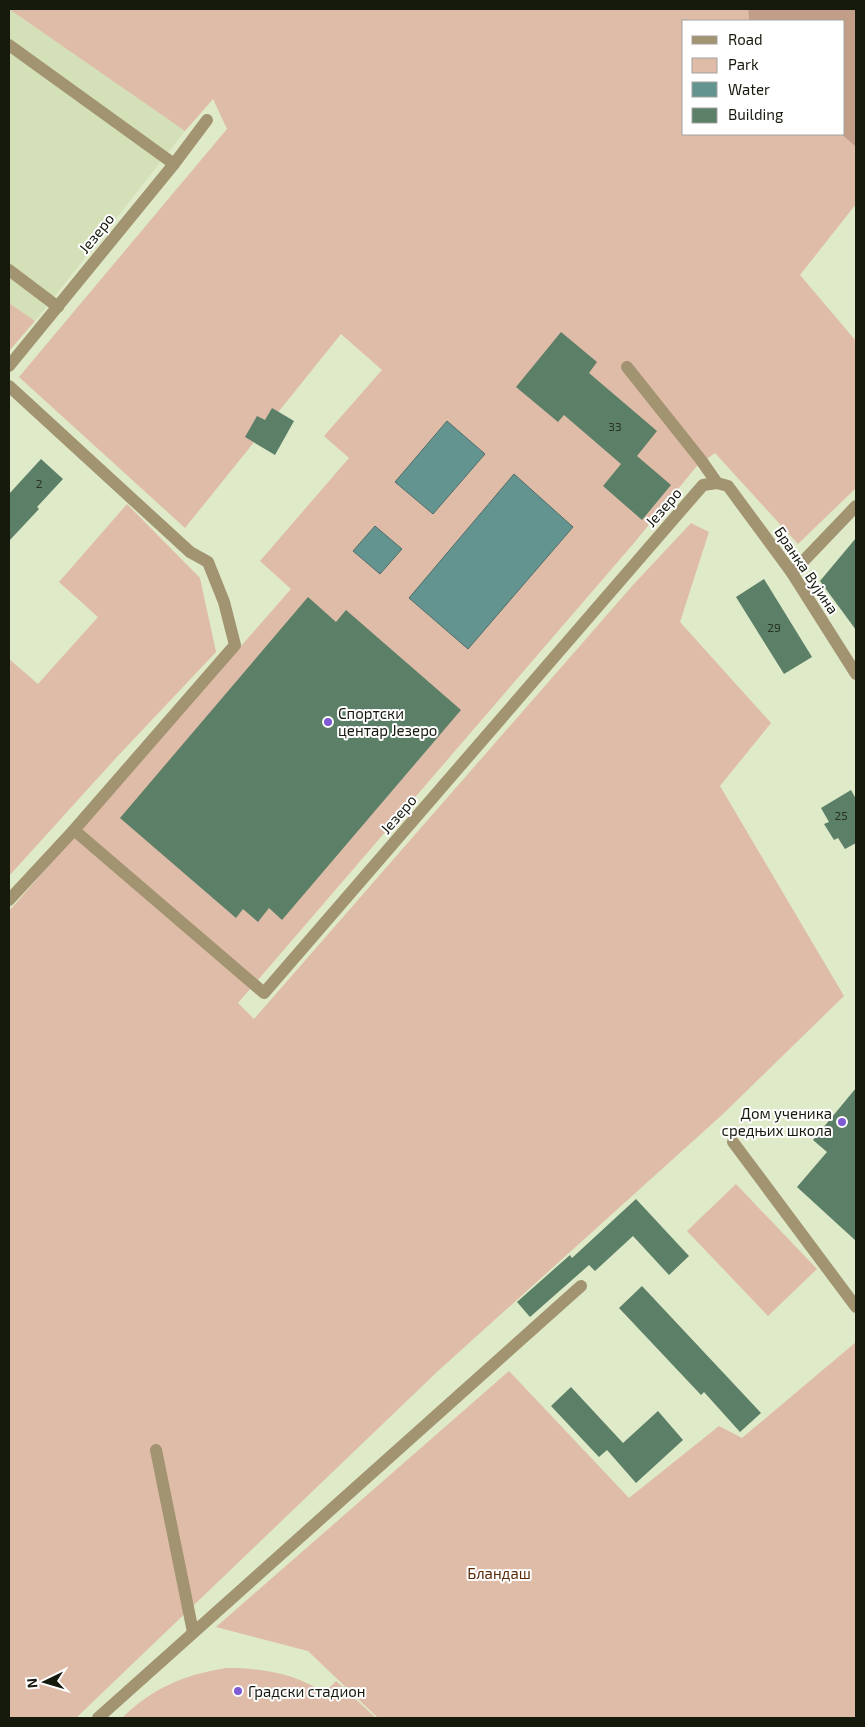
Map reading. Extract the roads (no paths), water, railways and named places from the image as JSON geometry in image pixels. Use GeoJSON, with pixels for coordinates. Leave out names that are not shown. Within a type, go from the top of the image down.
{"type":"FeatureCollection","features":[{"type":"Feature","properties":{"kind":"street"},"geometry":{"type":"LineString","coordinates":[[9,45],[174,164]]}},
{"type":"Feature","properties":{"kind":"street","name":"Језеро"},"geometry":{"type":"LineString","coordinates":[[9,366],[174,164],[207,120]]}},
{"type":"Feature","properties":{"kind":"street"},"geometry":{"type":"LineString","coordinates":[[9,270],[58,307]]}},
{"type":"Feature","properties":{"kind":"street","name":"Бранка Вујина"},"geometry":{"type":"LineString","coordinates":[[627,367],[792,573],[856,674]]}},
{"type":"Feature","properties":{"kind":"street"},"geometry":{"type":"LineString","coordinates":[[9,386],[190,552],[208,562],[224,602],[235,644],[74,830],[9,900]]}},
{"type":"Feature","properties":{"kind":"street","name":"Језеро"},"geometry":{"type":"LineString","coordinates":[[74,830],[264,993],[703,485],[723,485]]}},
{"type":"Feature","properties":{"kind":"street"},"geometry":{"type":"LineString","coordinates":[[792,573],[856,506]]}},
{"type":"Feature","properties":{"kind":"street"},"geometry":{"type":"LineString","coordinates":[[732,1142],[856,1307]]}},
{"type":"Feature","properties":{"kind":"street"},"geometry":{"type":"LineString","coordinates":[[98,1718],[581,1286]]}},
{"type":"Feature","properties":{"kind":"street"},"geometry":{"type":"LineString","coordinates":[[156,1450],[193,1632]]}},
{"type":"Feature","properties":{"kind":"water"},"geometry":{"type":"Polygon","coordinates":[[[447,421],[485,454],[433,514],[395,482],[447,421]]]}},
{"type":"Feature","properties":{"kind":"water"},"geometry":{"type":"Polygon","coordinates":[[[514,474],[573,527],[468,649],[409,598],[514,474]]]}},
{"type":"Feature","properties":{"kind":"water"},"geometry":{"type":"Polygon","coordinates":[[[375,526],[402,549],[380,574],[353,551],[375,526]]]}},
{"type":"Feature","properties":{"kind":"place","name":"Спортски центар Језеро"},"geometry":{"type":"Point","coordinates":[328,722]}},
{"type":"Feature","properties":{"kind":"place","name":"Дом ученика средњих школа"},"geometry":{"type":"Point","coordinates":[842,1122]}},
{"type":"Feature","properties":{"kind":"place","name":"Градски стадион"},"geometry":{"type":"Point","coordinates":[238,1691]}},
{"type":"Feature","properties":{"kind":"park label","name":"Бландаш"},"geometry":{"type":"Point","coordinates":[499,1573]}}]}
